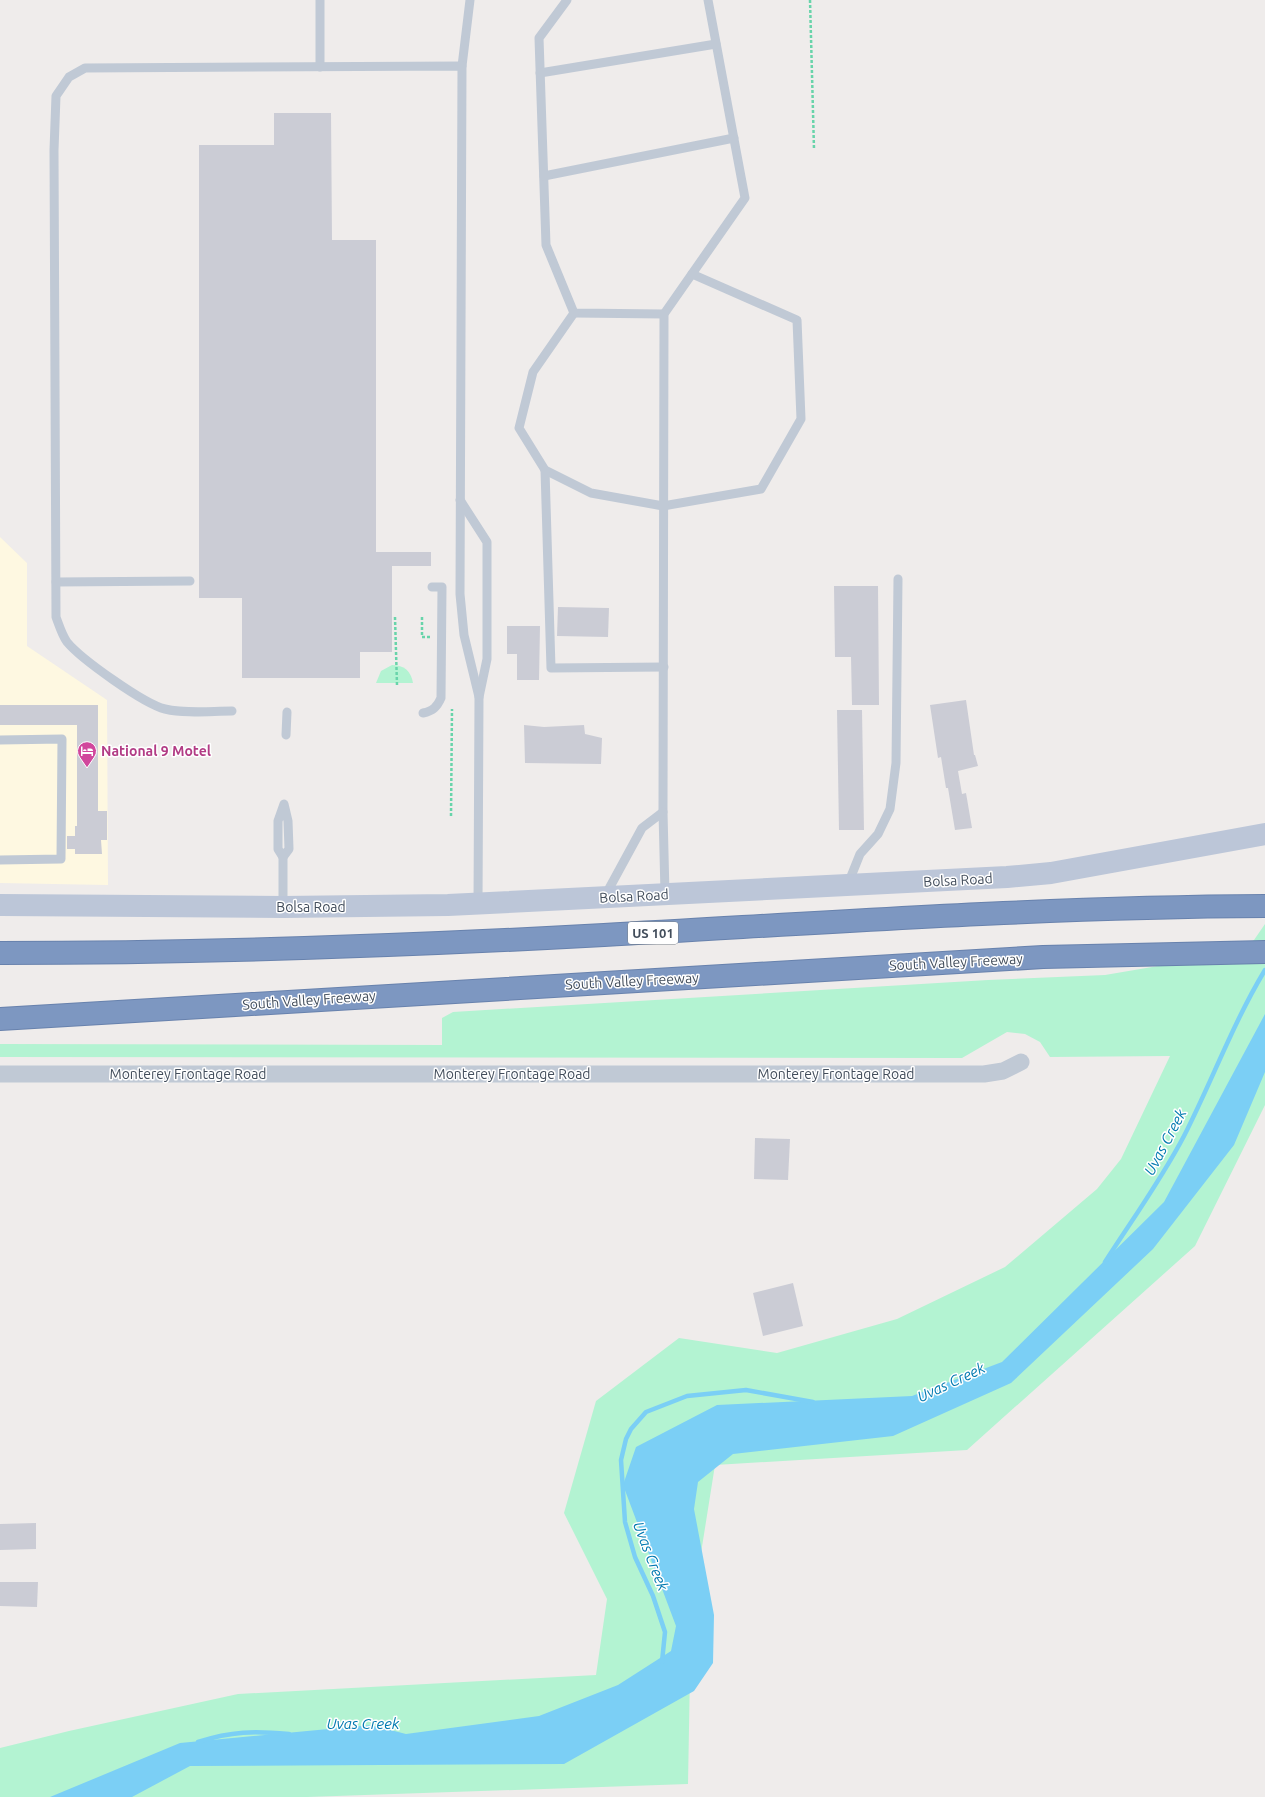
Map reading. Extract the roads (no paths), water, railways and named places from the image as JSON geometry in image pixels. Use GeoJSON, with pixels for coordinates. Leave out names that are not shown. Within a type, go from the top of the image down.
{"type":"FeatureCollection","features":[{"type":"Feature","properties":{"kind":"highway","name":"US 101"},"geometry":{"type":"LineString","coordinates":[[0,953],[337,948],[536,939],[1025,912],[1265,906]]}},
{"type":"Feature","properties":{"kind":"highway","name":"South Valley Freeway"},"geometry":{"type":"LineString","coordinates":[[0,1019],[1043,957],[1265,952]]}},
{"type":"Feature","properties":{"kind":"main road","name":"Bolsa Road"},"geometry":{"type":"LineString","coordinates":[[0,905],[283,907],[478,904],[847,886],[1051,873],[1265,834]]}},
{"type":"Feature","properties":{"kind":"street","name":"Monterey Frontage Road"},"geometry":{"type":"LineString","coordinates":[[0,1074],[984,1074],[1003,1071],[1021,1062]]}},
{"type":"Feature","properties":{"kind":"lane"},"geometry":{"type":"LineString","coordinates":[[320,0],[320,67]]}},
{"type":"Feature","properties":{"kind":"lane"},"geometry":{"type":"LineString","coordinates":[[470,0],[462,66],[460,594],[464,635],[479,697]]}},
{"type":"Feature","properties":{"kind":"lane"},"geometry":{"type":"LineString","coordinates":[[567,0],[539,38],[546,245],[574,313]]}},
{"type":"Feature","properties":{"kind":"lane"},"geometry":{"type":"LineString","coordinates":[[665,894],[663,812],[664,314],[745,198],[708,0]]}},
{"type":"Feature","properties":{"kind":"lane"},"geometry":{"type":"LineString","coordinates":[[540,73],[716,44]]}},
{"type":"Feature","properties":{"kind":"lane"},"geometry":{"type":"LineString","coordinates":[[232,711],[165,709],[151,704],[85,659],[67,641],[56,617],[56,96],[69,77],[85,68],[462,66]]}},
{"type":"Feature","properties":{"kind":"lane"},"geometry":{"type":"LineString","coordinates":[[544,176],[734,138]]}},
{"type":"Feature","properties":{"kind":"lane"},"geometry":{"type":"LineString","coordinates":[[545,470],[591,493],[663,506],[761,489],[801,419],[797,320],[692,274]]}},
{"type":"Feature","properties":{"kind":"lane"},"geometry":{"type":"LineString","coordinates":[[574,313],[664,314]]}},
{"type":"Feature","properties":{"kind":"lane"},"geometry":{"type":"LineString","coordinates":[[574,313],[533,372],[519,428],[545,470],[551,668],[664,667]]}},
{"type":"Feature","properties":{"kind":"lane"},"geometry":{"type":"LineString","coordinates":[[460,499],[487,542],[487,659],[479,697],[478,904]]}},
{"type":"Feature","properties":{"kind":"lane"},"geometry":{"type":"LineString","coordinates":[[847,886],[860,854],[878,834],[890,808],[896,763],[898,579]]}},
{"type":"Feature","properties":{"kind":"lane"},"geometry":{"type":"LineString","coordinates":[[56,582],[190,581]]}},
{"type":"Feature","properties":{"kind":"lane"},"geometry":{"type":"LineString","coordinates":[[423,713],[432,711],[438,706],[441,698],[442,587],[432,587]]}},
{"type":"Feature","properties":{"kind":"lane"},"geometry":{"type":"LineString","coordinates":[[286,735],[287,712]]}},
{"type":"Feature","properties":{"kind":"lane"},"geometry":{"type":"LineString","coordinates":[[0,740],[62,739],[61,859],[0,860]]}},
{"type":"Feature","properties":{"kind":"lane"},"geometry":{"type":"LineString","coordinates":[[604,898],[642,828],[663,812]]}},
{"type":"Feature","properties":{"kind":"lane"},"geometry":{"type":"LineString","coordinates":[[283,857],[283,907]]}},
{"type":"Feature","properties":{"kind":"water"},"geometry":{"type":"Polygon","coordinates":[[[1265,1014],[1265,1072],[1234,1145],[1153,1249],[1011,1383],[893,1436],[733,1454],[698,1482],[694,1509],[714,1615],[713,1663],[694,1691],[564,1764],[190,1766],[132,1797],[50,1797],[180,1743],[371,1725],[406,1734],[539,1716],[618,1685],[671,1651],[676,1626],[623,1485],[636,1447],[717,1405],[912,1396],[1002,1362],[1164,1202],[1265,1014]]]}},
{"type":"Feature","properties":{"kind":"waterway","name":"Uvas Creek"},"geometry":{"type":"LineString","coordinates":[[1105,1262],[1156,1184],[1184,1136],[1253,990],[1265,970]]}},
{"type":"Feature","properties":{"kind":"waterway","name":"Uvas Creek"},"geometry":{"type":"LineString","coordinates":[[662,1662],[665,1632],[653,1596],[635,1557],[625,1522],[621,1460],[626,1439],[631,1429],[646,1412],[687,1396],[746,1390],[813,1402]]}},
{"type":"Feature","properties":{"kind":"waterway","name":"Uvas Creek"},"geometry":{"type":"LineString","coordinates":[[198,1742],[210,1738],[243,1733],[265,1732],[289,1734]]}},
{"type":"Feature","properties":{"kind":"place","name":"National 9 Motel"},"geometry":{"type":"Point","coordinates":[87,768]}}]}
